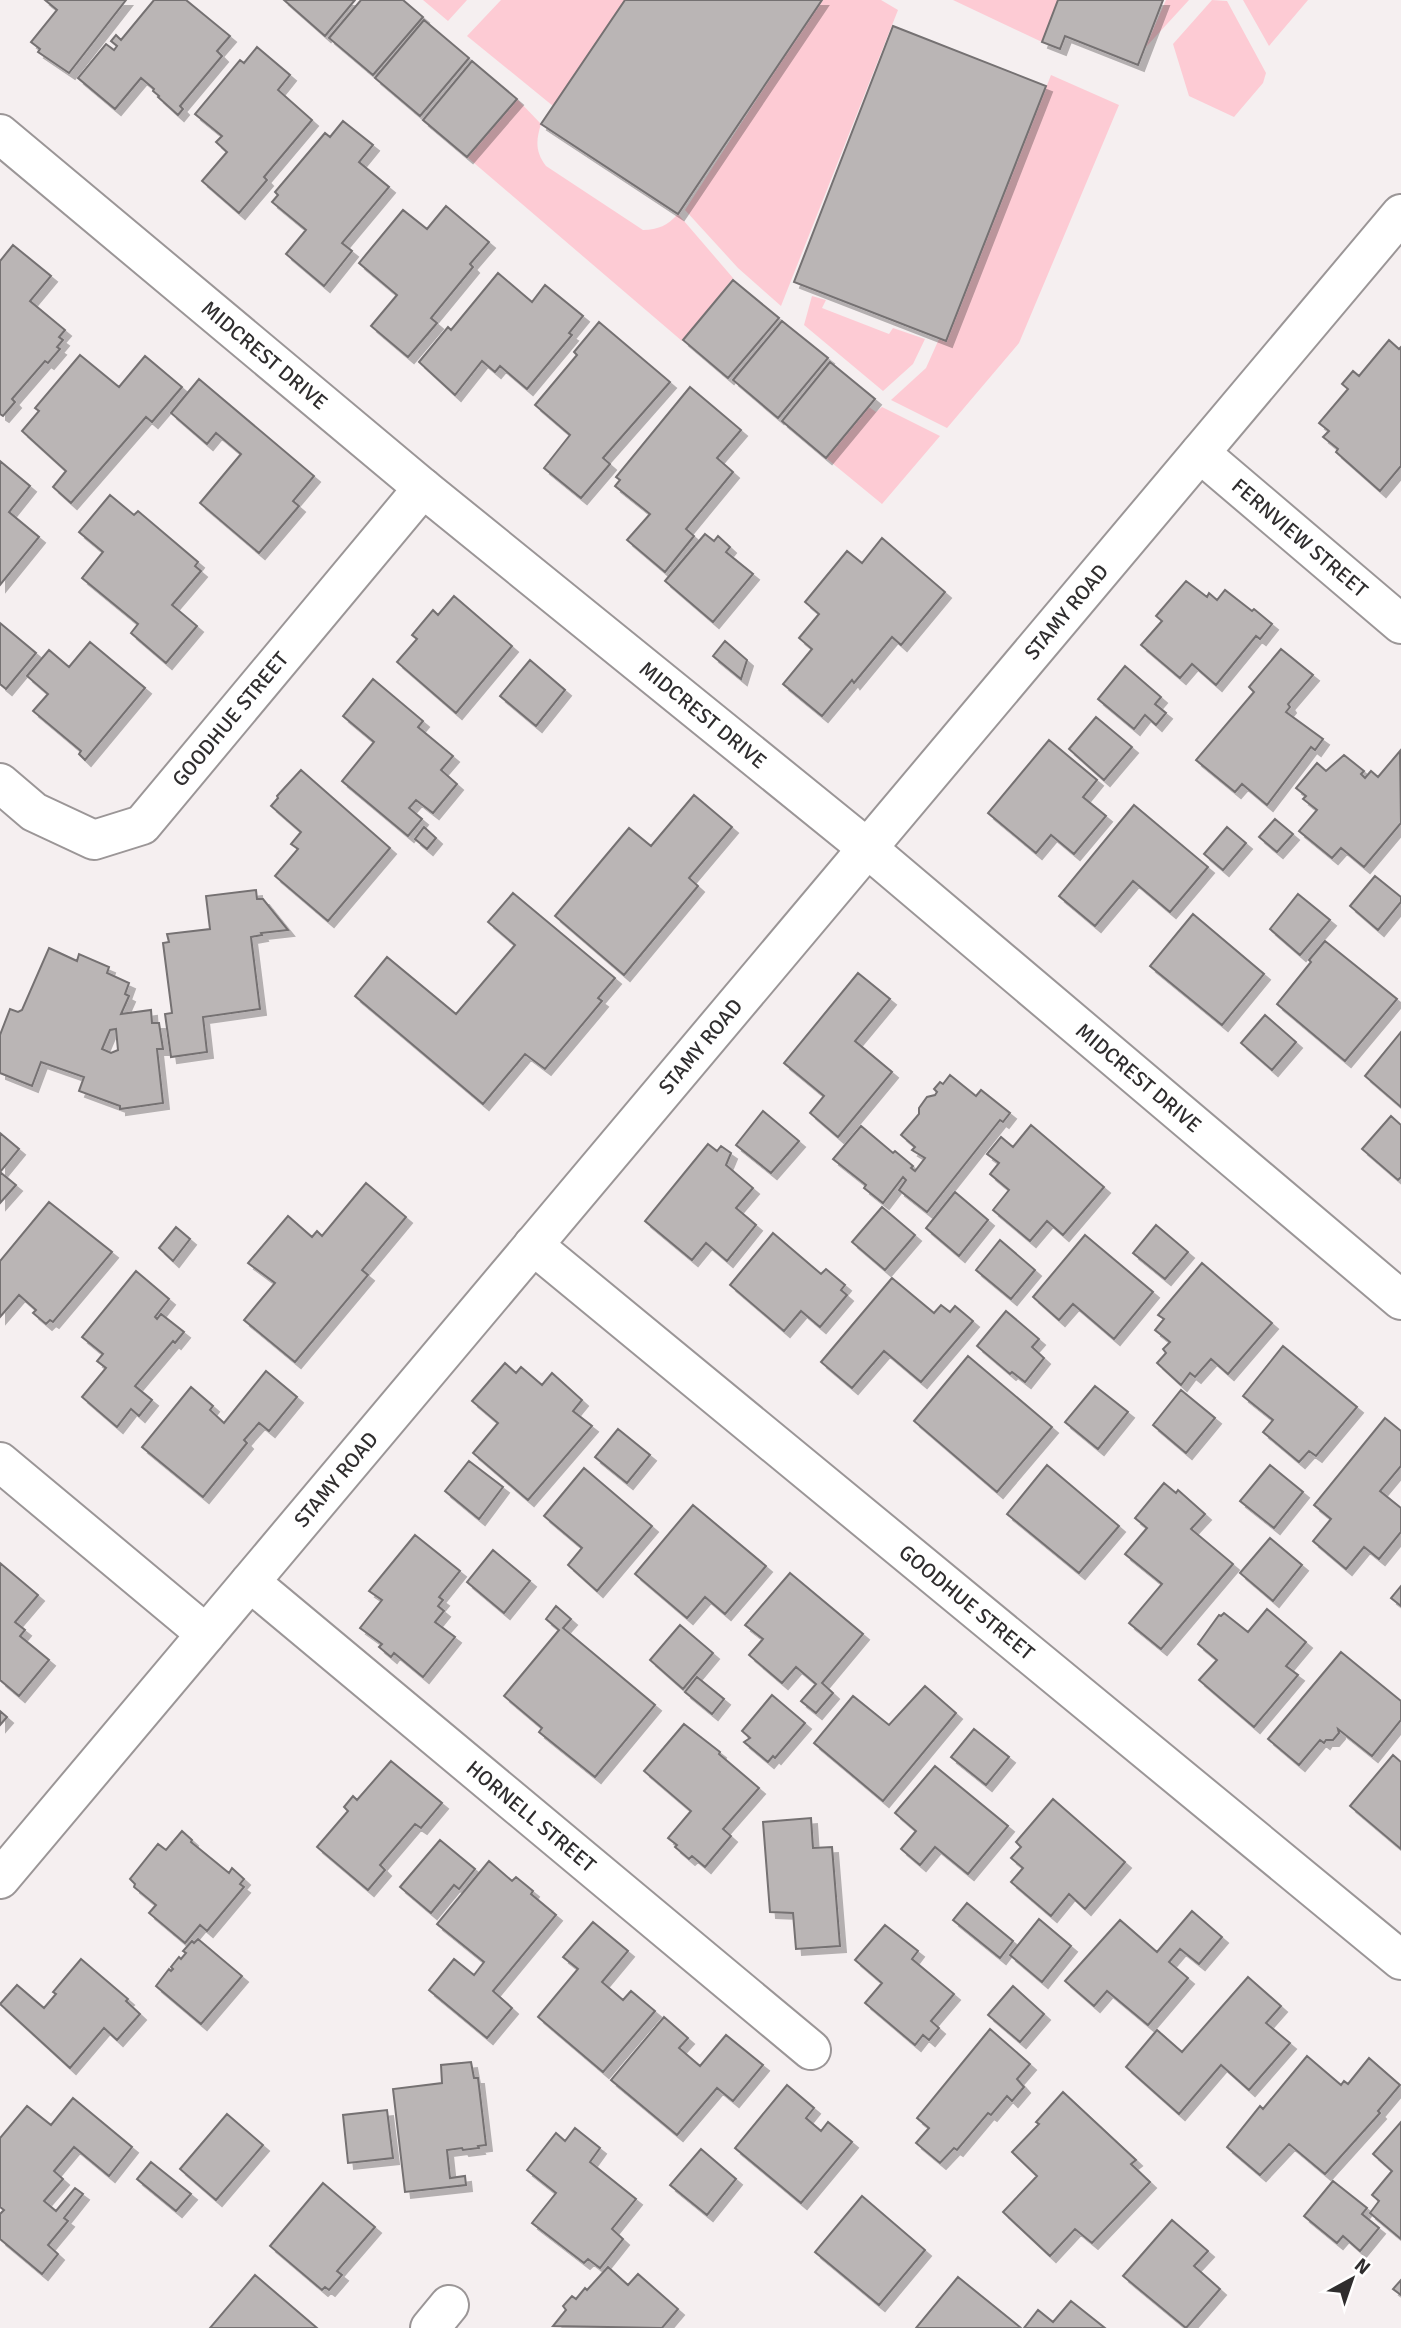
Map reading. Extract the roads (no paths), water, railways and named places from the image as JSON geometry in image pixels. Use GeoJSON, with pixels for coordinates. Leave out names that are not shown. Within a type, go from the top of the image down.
{"type":"FeatureCollection","features":[{"type":"Feature","properties":{"kind":"street","name":"MIDCREST DRIVE"},"geometry":{"type":"LineString","coordinates":[[0,134],[424,488],[867,848],[1401,1300]]}},
{"type":"Feature","properties":{"kind":"street","name":"STAMY ROAD"},"geometry":{"type":"LineString","coordinates":[[0,1879],[1401,214]]}},
{"type":"Feature","properties":{"kind":"street","name":"FERNVIEW STREET"},"geometry":{"type":"LineString","coordinates":[[1200,453],[1401,624]]}},
{"type":"Feature","properties":{"kind":"street","name":"GOODHUE STREET"},"geometry":{"type":"LineString","coordinates":[[0,783],[34,811],[94,841],[142,825],[424,488]]}},
{"type":"Feature","properties":{"kind":"street","name":"GOODHUE STREET"},"geometry":{"type":"LineString","coordinates":[[533,1245],[1401,1960]]}},
{"type":"Feature","properties":{"kind":"street"},"geometry":{"type":"LineString","coordinates":[[0,1462],[206,1633]]}},
{"type":"Feature","properties":{"kind":"street","name":"HORNELL STREET"},"geometry":{"type":"LineString","coordinates":[[250,1582],[811,2050]]}}]}
